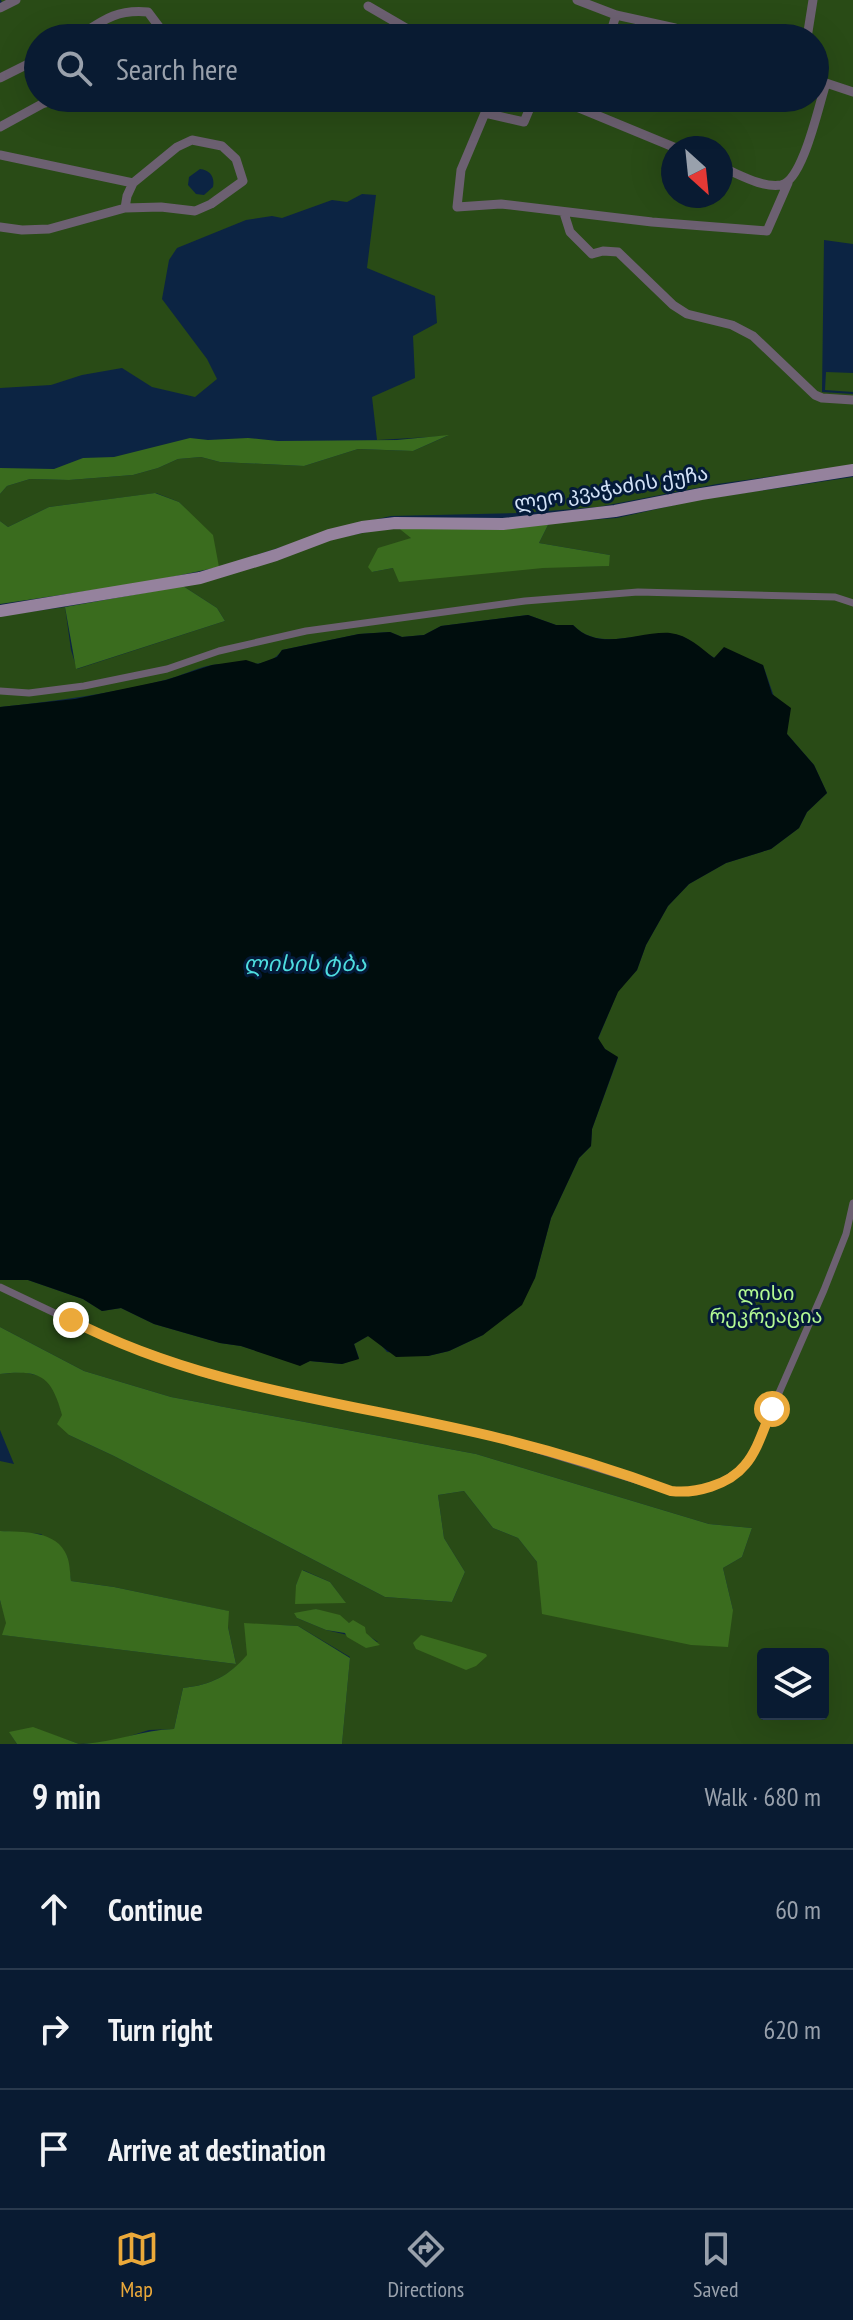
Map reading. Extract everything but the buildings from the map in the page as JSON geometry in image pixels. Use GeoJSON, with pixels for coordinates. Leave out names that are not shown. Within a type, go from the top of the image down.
{"type":"FeatureCollection","features":[{"type":"Feature","properties":{"kind":"main road","name":"ლეო კვაჭაძის ქუჩა"},"geometry":{"type":"LineString","coordinates":[[0,611],[200,578],[362,527],[395,523],[503,524],[615,511],[853,470]]}},
{"type":"Feature","properties":{"kind":"street"},"geometry":{"type":"LineString","coordinates":[[2,7],[16,0]]}},
{"type":"Feature","properties":{"kind":"street"},"geometry":{"type":"LineString","coordinates":[[577,0],[616,15],[657,24]]}},
{"type":"Feature","properties":{"kind":"street"},"geometry":{"type":"LineString","coordinates":[[809,24],[813,0]]}},
{"type":"Feature","properties":{"kind":"street"},"geometry":{"type":"LineString","coordinates":[[368,6],[399,24]]}},
{"type":"Feature","properties":{"kind":"street"},"geometry":{"type":"LineString","coordinates":[[98,24],[128,10],[148,12],[157,24]]}},
{"type":"Feature","properties":{"kind":"street"},"geometry":{"type":"LineString","coordinates":[[613,24],[616,15]]}},
{"type":"Feature","properties":{"kind":"street"},"geometry":{"type":"LineString","coordinates":[[0,78],[24,66]]}},
{"type":"Feature","properties":{"kind":"street"},"geometry":{"type":"LineString","coordinates":[[829,85],[853,92]]}},
{"type":"Feature","properties":{"kind":"street"},"geometry":{"type":"LineString","coordinates":[[0,127],[27,112]]}},
{"type":"Feature","properties":{"kind":"street"},"geometry":{"type":"LineString","coordinates":[[528,112],[524,122],[485,113],[461,170],[457,207],[501,204],[564,213],[767,231],[806,149],[814,112]]}},
{"type":"Feature","properties":{"kind":"street"},"geometry":{"type":"LineString","coordinates":[[591,112],[661,142]]}},
{"type":"Feature","properties":{"kind":"street"},"geometry":{"type":"LineString","coordinates":[[0,227],[49,229],[125,208],[161,207],[195,211],[211,204],[243,181],[236,159],[222,146],[192,140],[177,147],[133,183],[125,208]]}},
{"type":"Feature","properties":{"kind":"street"},"geometry":{"type":"LineString","coordinates":[[0,155],[133,183]]}},
{"type":"Feature","properties":{"kind":"street"},"geometry":{"type":"LineString","coordinates":[[733,172],[768,185],[788,183]]}},
{"type":"Feature","properties":{"kind":"street"},"geometry":{"type":"LineString","coordinates":[[564,213],[570,232],[592,254],[618,252],[673,305],[687,314],[732,325],[753,336],[815,395],[853,400]]}},
{"type":"Feature","properties":{"kind":"street"},"geometry":{"type":"LineString","coordinates":[[0,691],[29,693],[84,686],[167,669],[219,651],[306,631],[525,601],[669,592],[835,597],[853,603]]}},
{"type":"Feature","properties":{"kind":"street"},"geometry":{"type":"LineString","coordinates":[[0,1287],[103,1336],[209,1375],[502,1439],[671,1491],[690,1492],[733,1475],[744,1468],[751,1457],[824,1290],[846,1234],[853,1203]]}},
{"type":"Feature","properties":{"kind":"green space"},"geometry":{"type":"Polygon","coordinates":[[[1,0],[853,0],[853,244],[824,240],[822,392],[853,394],[853,465],[717,484],[598,507],[521,513],[391,516],[346,526],[219,567],[195,519],[179,502],[156,493],[49,507],[8,527],[0,521],[0,494],[7,486],[30,479],[69,480],[133,475],[178,459],[201,457],[220,462],[304,466],[358,449],[413,451],[447,436],[377,440],[372,397],[415,378],[413,336],[437,323],[435,296],[367,268],[376,195],[362,194],[347,202],[332,200],[282,218],[272,216],[246,220],[177,248],[169,260],[162,299],[207,359],[217,379],[195,397],[152,387],[122,368],[82,375],[51,385],[0,388],[1,0]],[[200,169],[189,177],[188,185],[196,194],[204,195],[213,187],[212,177],[200,169]]]}},
{"type":"Feature","properties":{"kind":"green space"},"geometry":{"type":"Polygon","coordinates":[[[826,372],[853,373],[853,392],[825,390],[826,372]]]}},
{"type":"Feature","properties":{"kind":"green space"},"geometry":{"type":"Polygon","coordinates":[[[449,435],[413,451],[358,449],[304,466],[220,462],[201,457],[178,459],[133,475],[69,480],[30,479],[7,486],[0,494],[0,468],[54,469],[83,458],[114,457],[190,438],[397,440],[449,435]]]}},
{"type":"Feature","properties":{"kind":"green space","name":"ლისი რეკრეაცია"},"geometry":{"type":"Polygon","coordinates":[[[853,477],[853,1744],[342,1744],[350,1657],[298,1626],[245,1624],[248,1655],[219,1678],[183,1688],[174,1729],[149,1730],[111,1742],[79,1744],[33,1728],[10,1733],[17,1744],[0,1744],[0,1600],[7,1623],[3,1635],[236,1664],[228,1611],[71,1581],[67,1556],[41,1534],[0,1531],[0,1461],[14,1464],[0,1430],[0,1374],[22,1372],[45,1377],[55,1391],[69,1435],[385,1597],[452,1602],[465,1572],[444,1538],[438,1495],[464,1491],[493,1528],[518,1538],[537,1562],[733,1610],[723,1568],[742,1557],[752,1528],[709,1524],[476,1454],[171,1397],[84,1371],[0,1327],[0,1280],[28,1280],[83,1299],[102,1311],[121,1308],[154,1324],[300,1365],[310,1361],[342,1364],[359,1358],[354,1344],[368,1336],[376,1339],[387,1352],[428,1356],[449,1351],[483,1335],[535,1278],[551,1218],[579,1158],[591,1146],[592,1129],[618,1058],[605,1049],[598,1039],[618,991],[637,970],[646,945],[668,906],[689,884],[726,863],[771,849],[799,828],[807,812],[827,793],[814,765],[787,734],[763,665],[718,659],[688,639],[676,635],[594,638],[573,625],[556,625],[528,615],[441,626],[424,635],[402,637],[390,632],[359,634],[282,650],[276,657],[260,663],[212,665],[124,689],[0,707],[0,616],[65,607],[77,669],[225,621],[217,608],[183,586],[329,540],[396,526],[412,537],[372,572],[393,568],[608,566],[610,555],[539,543],[549,523],[617,518],[697,500],[853,477]],[[303,1570],[296,1585],[345,1602],[330,1582],[303,1570]],[[316,1609],[297,1618],[326,1630],[378,1642],[349,1623],[316,1609]]]}},
{"type":"Feature","properties":{"kind":"green space"},"geometry":{"type":"Polygon","coordinates":[[[155,493],[179,502],[213,535],[219,567],[148,582],[0,604],[0,521],[8,527],[49,507],[155,493]]]}},
{"type":"Feature","properties":{"kind":"green space"},"geometry":{"type":"Polygon","coordinates":[[[550,521],[539,543],[610,555],[609,566],[543,568],[399,582],[393,568],[372,572],[368,567],[378,548],[411,538],[396,526],[550,521]]]}},
{"type":"Feature","properties":{"kind":"green space"},"geometry":{"type":"Polygon","coordinates":[[[183,586],[217,608],[225,621],[76,669],[65,607],[183,586]]]}},
{"type":"Feature","properties":{"kind":"green space"},"geometry":{"type":"Polygon","coordinates":[[[0,1327],[84,1371],[171,1397],[476,1454],[709,1524],[752,1528],[742,1557],[723,1568],[733,1610],[728,1647],[691,1645],[542,1614],[537,1562],[518,1538],[493,1528],[464,1491],[438,1495],[444,1538],[465,1572],[452,1602],[385,1597],[69,1435],[57,1424],[62,1415],[48,1383],[25,1373],[0,1374],[0,1327]]]}},
{"type":"Feature","properties":{"kind":"green space"},"geometry":{"type":"Polygon","coordinates":[[[0,1531],[38,1534],[56,1541],[67,1556],[71,1581],[229,1611],[228,1627],[236,1664],[2,1635],[6,1623],[0,1600],[0,1531]]]}},
{"type":"Feature","properties":{"kind":"green space"},"geometry":{"type":"Polygon","coordinates":[[[302,1570],[330,1582],[346,1603],[295,1604],[296,1585],[302,1570]]]}},
{"type":"Feature","properties":{"kind":"green space"},"geometry":{"type":"Polygon","coordinates":[[[316,1609],[340,1615],[349,1623],[353,1620],[365,1627],[366,1633],[380,1645],[366,1648],[345,1633],[326,1630],[297,1618],[294,1613],[316,1609]]]}},
{"type":"Feature","properties":{"kind":"green space"},"geometry":{"type":"Polygon","coordinates":[[[244,1623],[298,1626],[350,1658],[342,1744],[83,1744],[174,1729],[183,1688],[219,1678],[247,1655],[244,1623]]]}},
{"type":"Feature","properties":{"kind":"green space"},"geometry":{"type":"Polygon","coordinates":[[[421,1635],[487,1656],[466,1670],[416,1649],[413,1643],[421,1635]]]}},
{"type":"Feature","properties":{"kind":"green space"},"geometry":{"type":"Polygon","coordinates":[[[33,1727],[79,1744],[17,1744],[9,1732],[33,1727]]]}},
{"type":"Feature","properties":{"kind":"water","name":"ლისის ტბა"},"geometry":{"type":"Polygon","coordinates":[[[528,615],[556,625],[573,625],[595,638],[677,634],[694,642],[714,658],[724,647],[763,665],[772,694],[791,708],[787,734],[814,765],[827,793],[807,812],[799,828],[771,849],[726,863],[689,884],[668,906],[646,945],[637,970],[618,992],[598,1038],[605,1049],[618,1057],[592,1129],[591,1146],[579,1158],[551,1218],[535,1278],[522,1305],[483,1335],[449,1351],[428,1356],[396,1357],[368,1336],[354,1344],[359,1359],[342,1364],[310,1361],[300,1366],[241,1346],[154,1324],[121,1308],[102,1311],[83,1299],[28,1280],[0,1280],[0,707],[75,699],[166,680],[212,665],[246,660],[258,664],[277,657],[282,650],[359,634],[390,632],[402,637],[424,635],[441,626],[528,615]]]}},
{"type":"Feature","properties":{"kind":"route"},"geometry":{"type":"LineString","coordinates":[[71,1320],[103,1336],[209,1375],[502,1439],[671,1491],[696,1491],[744,1468],[772,1409]]}}]}
